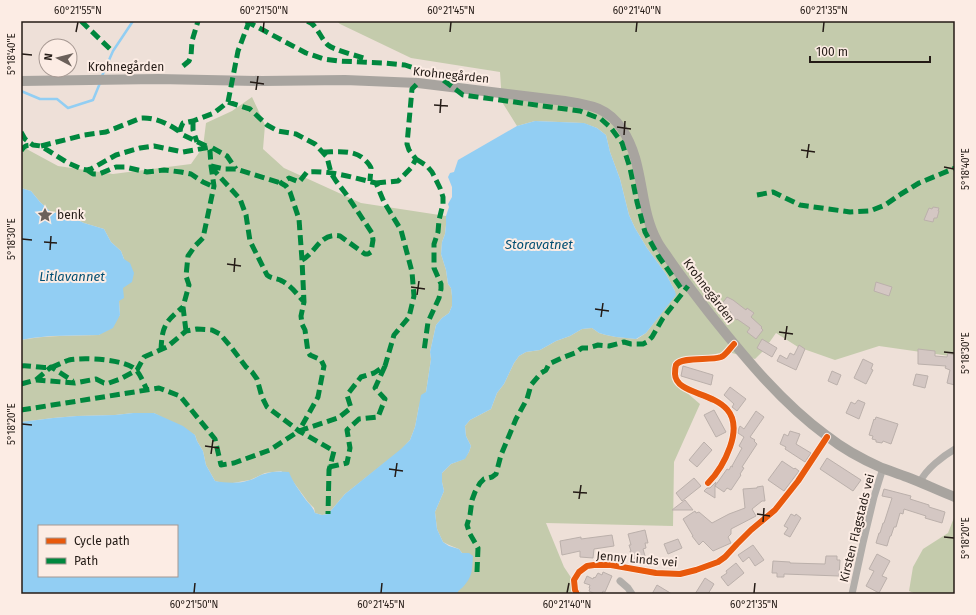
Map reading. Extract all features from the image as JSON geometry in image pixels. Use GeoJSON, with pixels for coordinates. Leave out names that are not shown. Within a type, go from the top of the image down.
{"type":"FeatureCollection","features":[{"type":"Feature","properties":{"kind":"main road","name":"Krohnegården"},"geometry":{"type":"LineString","coordinates":[[21,81],[152,79],[256,81],[345,80],[418,83],[559,100],[597,108],[613,117],[623,130],[630,145],[636,160],[650,224],[657,241],[688,286],[734,344],[780,396],[827,437],[865,460],[955,497]]}},
{"type":"Feature","properties":{"kind":"street"},"geometry":{"type":"LineString","coordinates":[[708,483],[715,476],[725,459],[732,442],[733,425],[730,413],[717,401],[684,388],[675,378],[675,370],[678,363],[681,361],[708,359],[722,356],[734,344]]}},
{"type":"Feature","properties":{"kind":"street","name":"Jenny Linds vei"},"geometry":{"type":"LineString","coordinates":[[577,594],[574,580],[579,572],[586,566],[611,566],[656,574],[680,574],[718,562],[725,557],[751,530],[775,510],[802,477],[827,437]]}},
{"type":"Feature","properties":{"kind":"street"},"geometry":{"type":"LineString","coordinates":[[920,482],[922,477],[941,458],[955,449]]}},
{"type":"Feature","properties":{"kind":"street","name":"Kirsten Flagstads vei"},"geometry":{"type":"LineString","coordinates":[[852,594],[874,497],[883,468]]}},
{"type":"Feature","properties":{"kind":"street"},"geometry":{"type":"LineString","coordinates":[[620,581],[632,594]]}},
{"type":"Feature","properties":{"kind":"green space"},"geometry":{"type":"Polygon","coordinates":[[[337,21],[955,21],[955,357],[879,346],[835,360],[798,347],[776,333],[764,350],[755,359],[728,352],[673,362],[679,386],[700,404],[674,462],[673,526],[546,523],[564,567],[582,594],[457,594],[457,591],[462,587],[462,553],[459,549],[443,542],[437,529],[435,512],[444,491],[442,473],[451,464],[464,459],[469,452],[471,446],[466,436],[465,426],[470,420],[491,409],[497,393],[504,384],[519,356],[526,352],[540,350],[582,329],[592,328],[599,333],[606,335],[637,339],[646,333],[675,295],[675,291],[666,274],[647,248],[629,215],[620,179],[610,152],[606,135],[597,128],[583,123],[535,121],[517,126],[502,102],[500,72],[411,58],[340,24],[337,21]]]}},
{"type":"Feature","properties":{"kind":"green space"},"geometry":{"type":"Polygon","coordinates":[[[252,97],[265,125],[263,149],[284,168],[361,203],[446,216],[445,234],[442,242],[441,254],[446,270],[448,284],[451,288],[452,306],[449,313],[436,325],[430,352],[431,359],[426,392],[419,406],[415,427],[410,440],[401,450],[345,494],[328,514],[322,515],[315,513],[314,508],[292,480],[281,471],[265,473],[250,480],[233,483],[215,481],[206,465],[203,451],[195,435],[154,413],[77,416],[21,422],[21,340],[50,336],[99,335],[120,315],[119,301],[123,288],[124,259],[121,251],[111,242],[104,229],[84,223],[65,214],[51,212],[31,191],[21,188],[21,146],[58,166],[113,174],[191,164],[203,147],[206,123],[232,111],[252,97]]]}},
{"type":"Feature","properties":{"kind":"green space"},"geometry":{"type":"Polygon","coordinates":[[[955,515],[955,594],[916,594],[909,591],[913,567],[923,549],[948,533],[955,515]]]}},
{"type":"Feature","properties":{"kind":"water","name":"Storavatnet"},"geometry":{"type":"Polygon","coordinates":[[[535,121],[584,123],[597,128],[606,135],[610,152],[620,179],[629,215],[635,228],[647,248],[666,274],[676,295],[646,333],[636,339],[606,335],[599,333],[592,328],[582,329],[540,350],[526,352],[519,356],[504,384],[497,393],[491,409],[470,420],[465,426],[466,436],[471,446],[469,452],[465,459],[451,464],[442,473],[444,491],[435,512],[437,529],[443,542],[449,546],[459,549],[462,553],[469,553],[473,556],[470,576],[457,594],[21,594],[21,422],[77,416],[154,413],[183,426],[195,435],[203,451],[206,465],[215,481],[237,483],[270,472],[289,472],[315,513],[322,515],[328,514],[345,494],[401,449],[410,440],[415,427],[421,395],[426,392],[431,359],[430,352],[436,325],[449,313],[452,306],[451,288],[448,284],[446,270],[441,254],[442,242],[445,234],[446,216],[449,207],[448,204],[452,197],[452,187],[448,177],[450,173],[454,172],[458,160],[517,126],[535,121]]]}},
{"type":"Feature","properties":{"kind":"water","name":"Litlavannet"},"geometry":{"type":"Polygon","coordinates":[[[21,188],[31,191],[51,212],[65,214],[84,223],[104,229],[111,242],[121,251],[124,259],[130,263],[134,273],[132,282],[123,288],[124,298],[119,301],[120,315],[113,328],[99,335],[51,336],[21,340],[21,188]]]}},
{"type":"Feature","properties":{"kind":"building"},"geometry":{"type":"Polygon","coordinates":[[[933,207],[939,208],[937,218],[934,218],[933,222],[924,220],[929,208],[932,209],[933,207]]]}},
{"type":"Feature","properties":{"kind":"building"},"geometry":{"type":"Polygon","coordinates":[[[876,282],[892,287],[889,296],[874,291],[876,282]]]}},
{"type":"Feature","properties":{"kind":"building"},"geometry":{"type":"Polygon","coordinates":[[[727,297],[746,310],[747,308],[754,313],[751,317],[762,327],[761,328],[763,330],[756,339],[747,332],[750,328],[731,316],[731,312],[721,305],[727,297]]]}},
{"type":"Feature","properties":{"kind":"building"},"geometry":{"type":"Polygon","coordinates":[[[762,339],[777,348],[772,357],[757,348],[762,339]]]}},
{"type":"Feature","properties":{"kind":"building"},"geometry":{"type":"Polygon","coordinates":[[[799,345],[805,349],[796,370],[777,361],[780,355],[787,359],[790,353],[794,355],[799,345]]]}},
{"type":"Feature","properties":{"kind":"building"},"geometry":{"type":"Polygon","coordinates":[[[918,349],[935,351],[935,356],[947,357],[948,353],[955,355],[955,385],[947,383],[950,370],[945,368],[946,366],[918,364],[918,349]]]}},
{"type":"Feature","properties":{"kind":"building"},"geometry":{"type":"Polygon","coordinates":[[[863,359],[873,364],[871,369],[873,370],[866,384],[854,378],[863,359]]]}},
{"type":"Feature","properties":{"kind":"building"},"geometry":{"type":"Polygon","coordinates":[[[683,366],[713,375],[711,385],[681,376],[683,366]]]}},
{"type":"Feature","properties":{"kind":"building"},"geometry":{"type":"Polygon","coordinates":[[[832,371],[841,375],[837,385],[828,381],[832,371]]]}},
{"type":"Feature","properties":{"kind":"building"},"geometry":{"type":"Polygon","coordinates":[[[916,374],[928,376],[925,388],[913,385],[916,374]]]}},
{"type":"Feature","properties":{"kind":"building"},"geometry":{"type":"Polygon","coordinates":[[[730,387],[746,399],[737,411],[732,407],[734,404],[724,395],[730,387]]]}},
{"type":"Feature","properties":{"kind":"building"},"geometry":{"type":"Polygon","coordinates":[[[858,400],[865,403],[859,419],[846,413],[851,402],[855,404],[858,400]]]}},
{"type":"Feature","properties":{"kind":"building"},"geometry":{"type":"Polygon","coordinates":[[[714,410],[726,432],[716,437],[704,415],[714,410]]]}},
{"type":"Feature","properties":{"kind":"building"},"geometry":{"type":"Polygon","coordinates":[[[756,411],[764,417],[750,437],[755,440],[754,441],[757,444],[742,467],[744,468],[740,474],[741,475],[731,490],[727,488],[724,492],[715,486],[727,469],[729,470],[731,466],[733,467],[732,466],[742,448],[739,446],[744,437],[738,433],[740,426],[744,429],[756,411]]]}},
{"type":"Feature","properties":{"kind":"building"},"geometry":{"type":"Polygon","coordinates":[[[876,417],[898,424],[891,444],[883,441],[882,443],[876,442],[876,440],[872,439],[873,436],[869,435],[876,417]]]}},
{"type":"Feature","properties":{"kind":"building"},"geometry":{"type":"Polygon","coordinates":[[[790,431],[800,434],[796,444],[811,453],[805,462],[780,444],[784,434],[788,436],[790,431]]]}},
{"type":"Feature","properties":{"kind":"building"},"geometry":{"type":"Polygon","coordinates":[[[704,442],[712,450],[697,467],[689,460],[704,442]]]}},
{"type":"Feature","properties":{"kind":"building"},"geometry":{"type":"Polygon","coordinates":[[[827,458],[861,480],[853,491],[820,469],[827,458]]]}},
{"type":"Feature","properties":{"kind":"building"},"geometry":{"type":"Polygon","coordinates":[[[782,461],[799,471],[784,491],[768,480],[782,461]]]}},
{"type":"Feature","properties":{"kind":"building"},"geometry":{"type":"Polygon","coordinates":[[[694,478],[701,486],[682,501],[676,493],[694,478]]]}},
{"type":"Feature","properties":{"kind":"building"},"geometry":{"type":"Polygon","coordinates":[[[716,482],[715,498],[704,491],[716,482]]]}},
{"type":"Feature","properties":{"kind":"building"},"geometry":{"type":"Polygon","coordinates":[[[763,486],[765,501],[762,501],[752,509],[756,516],[731,529],[731,534],[728,537],[731,543],[713,551],[703,541],[699,545],[692,536],[683,519],[695,511],[696,513],[699,512],[712,523],[745,508],[743,489],[763,486]]]}},
{"type":"Feature","properties":{"kind":"building"},"geometry":{"type":"Polygon","coordinates":[[[884,489],[911,496],[910,499],[945,512],[942,523],[904,509],[903,514],[900,513],[896,527],[894,527],[887,546],[876,543],[892,498],[882,496],[884,489]]]}},
{"type":"Feature","properties":{"kind":"building"},"geometry":{"type":"Polygon","coordinates":[[[685,500],[693,510],[672,510],[685,500]]]}},
{"type":"Feature","properties":{"kind":"building"},"geometry":{"type":"Polygon","coordinates":[[[791,514],[795,516],[796,514],[801,518],[790,537],[784,534],[788,528],[784,526],[791,514]]]}},
{"type":"Feature","properties":{"kind":"building"},"geometry":{"type":"Polygon","coordinates":[[[645,530],[648,543],[645,543],[646,548],[643,549],[645,556],[632,559],[629,545],[631,545],[628,534],[645,530]]]}},
{"type":"Feature","properties":{"kind":"building"},"geometry":{"type":"Polygon","coordinates":[[[612,535],[614,546],[594,549],[593,558],[580,557],[580,551],[562,555],[560,541],[581,537],[581,539],[612,535]]]}},
{"type":"Feature","properties":{"kind":"building"},"geometry":{"type":"Polygon","coordinates":[[[678,539],[682,548],[668,554],[664,544],[678,539]]]}},
{"type":"Feature","properties":{"kind":"building"},"geometry":{"type":"Polygon","coordinates":[[[753,545],[764,560],[755,566],[749,557],[743,562],[738,555],[753,545]]]}},
{"type":"Feature","properties":{"kind":"building"},"geometry":{"type":"Polygon","coordinates":[[[877,554],[890,561],[882,576],[887,578],[879,593],[866,586],[874,571],[869,569],[877,554]]]}},
{"type":"Feature","properties":{"kind":"building"},"geometry":{"type":"Polygon","coordinates":[[[826,556],[837,556],[837,560],[840,560],[839,576],[784,574],[784,577],[777,577],[777,573],[772,573],[773,561],[825,564],[826,556]]]}},
{"type":"Feature","properties":{"kind":"building"},"geometry":{"type":"Polygon","coordinates":[[[736,563],[744,573],[728,586],[721,577],[736,563]]]}},
{"type":"Feature","properties":{"kind":"building"},"geometry":{"type":"Polygon","coordinates":[[[603,572],[612,576],[605,592],[603,591],[602,594],[595,594],[589,591],[590,585],[584,583],[587,576],[593,579],[598,573],[602,575],[603,572]]]}},
{"type":"Feature","properties":{"kind":"building"},"geometry":{"type":"Polygon","coordinates":[[[705,578],[714,584],[708,594],[695,594],[705,578]]]}},
{"type":"Feature","properties":{"kind":"building"},"geometry":{"type":"Polygon","coordinates":[[[657,585],[672,594],[652,594],[657,585]]]}},
{"type":"Feature","properties":{"kind":"waterway"},"geometry":{"type":"LineString","coordinates":[[102,76],[113,51],[133,21]]}},
{"type":"Feature","properties":{"kind":"waterway"},"geometry":{"type":"LineString","coordinates":[[21,91],[40,99],[57,99],[68,108],[93,100],[100,83]]}},
{"type":"Feature","properties":{"kind":"marked path"},"geometry":{"type":"LineString","coordinates":[[81,21],[110,49]]}},
{"type":"Feature","properties":{"kind":"marked path"},"geometry":{"type":"LineString","coordinates":[[183,66],[189,61],[191,56],[192,41],[198,21]]}},
{"type":"Feature","properties":{"kind":"marked path"},"geometry":{"type":"LineString","coordinates":[[246,21],[306,53],[324,59],[405,65],[438,76],[463,95],[580,111],[601,119],[611,128],[622,143],[630,168],[645,232],[659,257],[683,291]]}},
{"type":"Feature","properties":{"kind":"marked path"},"geometry":{"type":"LineString","coordinates":[[186,331],[183,307],[189,285],[186,276],[188,256],[203,238],[214,186],[210,151],[208,147],[181,134],[180,128],[183,123],[214,113],[228,102],[238,51],[249,22],[251,21]]}},
{"type":"Feature","properties":{"kind":"marked path"},"geometry":{"type":"LineString","coordinates":[[307,21],[316,28],[325,42],[331,47],[367,59]]}},
{"type":"Feature","properties":{"kind":"marked path"},"geometry":{"type":"LineString","coordinates":[[376,183],[398,181],[411,168],[416,159],[409,150],[407,144],[412,89],[418,83]]}},
{"type":"Feature","properties":{"kind":"marked path"},"geometry":{"type":"LineString","coordinates":[[228,102],[250,109],[267,125],[278,131],[296,134],[315,144],[327,157],[331,173],[372,233],[373,240],[371,252],[368,254],[365,254],[340,236],[333,236],[323,240],[307,257],[302,260]]}},
{"type":"Feature","properties":{"kind":"marked path"},"geometry":{"type":"LineString","coordinates":[[41,146],[84,135],[106,132],[141,118],[162,122],[180,132]]}},
{"type":"Feature","properties":{"kind":"marked path"},"geometry":{"type":"LineString","coordinates":[[193,121],[193,130],[197,142]]}},
{"type":"Feature","properties":{"kind":"marked path"},"geometry":{"type":"LineString","coordinates":[[21,132],[25,139],[33,145],[41,146],[68,163],[87,170],[116,155],[140,148],[154,146],[183,152],[211,147],[227,156],[236,169]]}},
{"type":"Feature","properties":{"kind":"marked path"},"geometry":{"type":"LineString","coordinates":[[21,151],[26,146],[33,145]]}},
{"type":"Feature","properties":{"kind":"marked path"},"geometry":{"type":"LineString","coordinates":[[323,152],[346,152],[361,156],[371,168],[370,181]]}},
{"type":"Feature","properties":{"kind":"marked path"},"geometry":{"type":"LineString","coordinates":[[416,159],[427,166],[432,172],[443,197],[438,232],[434,244],[434,268],[441,284],[441,289],[439,298],[428,322],[424,351]]}},
{"type":"Feature","properties":{"kind":"marked path"},"geometry":{"type":"LineString","coordinates":[[211,166],[224,169],[236,169],[281,183]]}},
{"type":"Feature","properties":{"kind":"marked path"},"geometry":{"type":"LineString","coordinates":[[87,170],[93,174],[99,174],[116,167],[125,167],[147,172],[164,170],[181,172],[191,174],[214,187]]}},
{"type":"Feature","properties":{"kind":"marked path"},"geometry":{"type":"LineString","coordinates":[[211,167],[240,199],[246,215],[250,241],[267,275],[285,283],[294,290],[304,302]]}},
{"type":"Feature","properties":{"kind":"marked path"},"geometry":{"type":"LineString","coordinates":[[757,195],[773,192],[800,205],[850,212],[870,211],[885,205],[919,183],[955,168]]}},
{"type":"Feature","properties":{"kind":"marked path"},"geometry":{"type":"LineString","coordinates":[[21,410],[159,388],[180,396],[215,439],[221,465],[234,463],[270,450],[299,431],[338,418],[351,408],[347,395],[361,377],[374,373],[385,366],[394,335],[409,317],[414,296],[412,272],[401,230],[384,202],[376,183],[324,172],[307,172],[299,182],[289,178],[281,183],[286,186],[290,192],[299,219],[304,302],[301,316],[302,324],[305,330],[308,352],[310,355],[321,360],[324,366],[318,397],[299,431]]}},
{"type":"Feature","properties":{"kind":"marked path"},"geometry":{"type":"LineString","coordinates":[[477,572],[478,548],[467,525],[472,500],[480,483],[484,479],[492,477],[496,474],[501,455],[516,419],[527,399],[531,385],[541,373],[546,370],[549,364],[575,353],[582,348],[598,345],[609,346],[624,342],[631,344],[643,344],[647,342],[652,337],[663,318],[688,286]]}},
{"type":"Feature","properties":{"kind":"marked path"},"geometry":{"type":"LineString","coordinates":[[161,350],[162,335],[168,321],[183,307]]}},
{"type":"Feature","properties":{"kind":"marked path"},"geometry":{"type":"LineString","coordinates":[[21,384],[36,380],[75,383],[96,379],[104,383],[109,383],[137,370],[144,357],[167,347],[186,331],[197,329],[212,330],[220,334],[246,367],[252,372],[257,379],[262,397],[267,407],[299,431],[334,451],[329,470],[328,514]]}},
{"type":"Feature","properties":{"kind":"marked path"},"geometry":{"type":"LineString","coordinates":[[21,366],[49,367],[76,359],[115,361],[132,367],[137,371],[147,390]]}},
{"type":"Feature","properties":{"kind":"marked path"},"geometry":{"type":"LineString","coordinates":[[329,467],[347,463],[350,448],[347,430],[359,419],[378,417],[385,399],[375,388],[385,366]]}},
{"type":"Feature","properties":{"kind":"marked path"},"geometry":{"type":"LineString","coordinates":[[36,380],[51,367],[73,381]]}},
{"type":"Feature","properties":{"kind":"cycle path"},"geometry":{"type":"LineString","coordinates":[[708,483],[715,475],[726,457],[734,428],[730,414],[722,405],[711,398],[687,389],[679,383],[675,374],[675,367],[679,362],[721,357],[734,344]]}},
{"type":"Feature","properties":{"kind":"cycle path"},"geometry":{"type":"LineString","coordinates":[[577,594],[574,580],[579,572],[587,566],[611,565],[656,573],[680,574],[718,562],[725,557],[751,530],[775,510],[798,481],[827,437]]}},
{"type":"Feature","properties":{"kind":"place","name":"benk"},"geometry":{"type":"Point","coordinates":[45,215]}}]}
